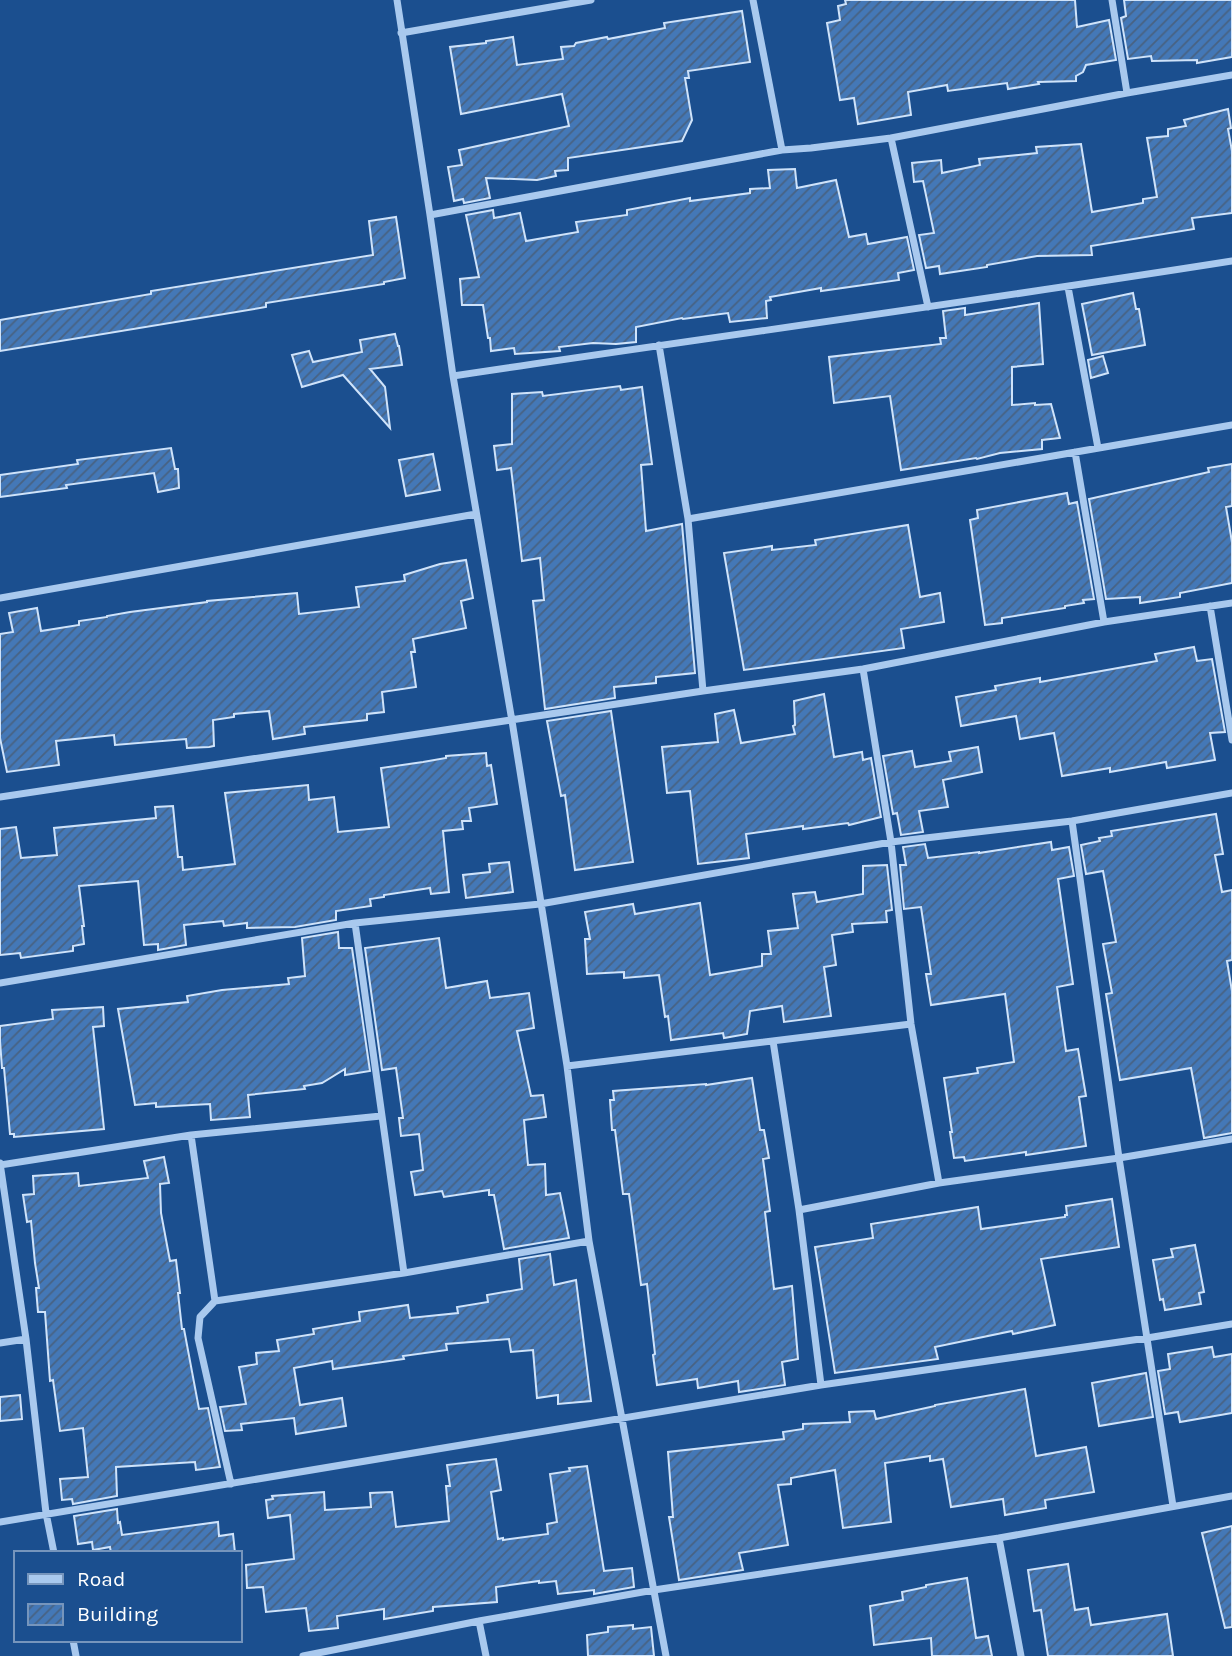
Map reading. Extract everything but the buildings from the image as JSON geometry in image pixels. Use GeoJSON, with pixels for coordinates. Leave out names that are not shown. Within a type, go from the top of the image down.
{"type":"FeatureCollection","features":[{"type":"Feature","properties":{"kind":"street"},"geometry":{"type":"LineString","coordinates":[[397,0],[475,514],[512,721],[567,1066],[589,1241],[666,1656]]}},
{"type":"Feature","properties":{"kind":"street"},"geometry":{"type":"LineString","coordinates":[[401,33],[591,0]]}},
{"type":"Feature","properties":{"kind":"street"},"geometry":{"type":"LineString","coordinates":[[753,0],[782,150]]}},
{"type":"Feature","properties":{"kind":"street"},"geometry":{"type":"LineString","coordinates":[[1112,0],[1127,93]]}},
{"type":"Feature","properties":{"kind":"street"},"geometry":{"type":"LineString","coordinates":[[430,215],[782,150],[891,138],[1232,75]]}},
{"type":"Feature","properties":{"kind":"street"},"geometry":{"type":"LineString","coordinates":[[891,138],[928,307]]}},
{"type":"Feature","properties":{"kind":"street"},"geometry":{"type":"LineString","coordinates":[[453,376],[1232,261]]}},
{"type":"Feature","properties":{"kind":"street"},"geometry":{"type":"LineString","coordinates":[[1068,287],[1098,448]]}},
{"type":"Feature","properties":{"kind":"street"},"geometry":{"type":"LineString","coordinates":[[659,345],[688,519],[703,691]]}},
{"type":"Feature","properties":{"kind":"street"},"geometry":{"type":"LineString","coordinates":[[688,519],[1232,425]]}},
{"type":"Feature","properties":{"kind":"street"},"geometry":{"type":"LineString","coordinates":[[1075,452],[1104,622]]}},
{"type":"Feature","properties":{"kind":"street"},"geometry":{"type":"LineString","coordinates":[[0,598],[475,514]]}},
{"type":"Feature","properties":{"kind":"street"},"geometry":{"type":"LineString","coordinates":[[0,797],[863,669],[1104,622],[1232,603]]}},
{"type":"Feature","properties":{"kind":"street"},"geometry":{"type":"LineString","coordinates":[[1210,606],[1232,740]]}},
{"type":"Feature","properties":{"kind":"street"},"geometry":{"type":"LineString","coordinates":[[863,669],[891,842],[911,1024],[939,1182]]}},
{"type":"Feature","properties":{"kind":"street"},"geometry":{"type":"LineString","coordinates":[[0,983],[355,923],[540,904],[891,842],[1072,821],[1232,793]]}},
{"type":"Feature","properties":{"kind":"street"},"geometry":{"type":"LineString","coordinates":[[1072,821],[1119,1158],[1173,1506]]}},
{"type":"Feature","properties":{"kind":"street"},"geometry":{"type":"LineString","coordinates":[[355,923],[404,1273]]}},
{"type":"Feature","properties":{"kind":"street"},"geometry":{"type":"LineString","coordinates":[[567,1066],[911,1024]]}},
{"type":"Feature","properties":{"kind":"street"},"geometry":{"type":"LineString","coordinates":[[774,1041],[821,1385]]}},
{"type":"Feature","properties":{"kind":"street"},"geometry":{"type":"LineString","coordinates":[[54,1551],[46,1514],[26,1339],[0,1164],[191,1135],[381,1116]]}},
{"type":"Feature","properties":{"kind":"street"},"geometry":{"type":"LineString","coordinates":[[191,1135],[215,1301]]}},
{"type":"Feature","properties":{"kind":"street"},"geometry":{"type":"LineString","coordinates":[[799,1210],[939,1182],[1119,1158],[1232,1139]]}},
{"type":"Feature","properties":{"kind":"street"},"geometry":{"type":"LineString","coordinates":[[232,1484],[198,1338],[200,1317],[215,1301],[404,1273],[589,1241]]}},
{"type":"Feature","properties":{"kind":"street"},"geometry":{"type":"LineString","coordinates":[[0,1522],[821,1385],[1232,1324]]}},
{"type":"Feature","properties":{"kind":"street"},"geometry":{"type":"LineString","coordinates":[[0,1343],[26,1339]]}},
{"type":"Feature","properties":{"kind":"street"},"geometry":{"type":"LineString","coordinates":[[303,1656],[654,1590],[999,1538],[1232,1496]]}},
{"type":"Feature","properties":{"kind":"street"},"geometry":{"type":"LineString","coordinates":[[999,1538],[1021,1656]]}},
{"type":"Feature","properties":{"kind":"street"},"geometry":{"type":"LineString","coordinates":[[479,1621],[486,1656]]}}]}
